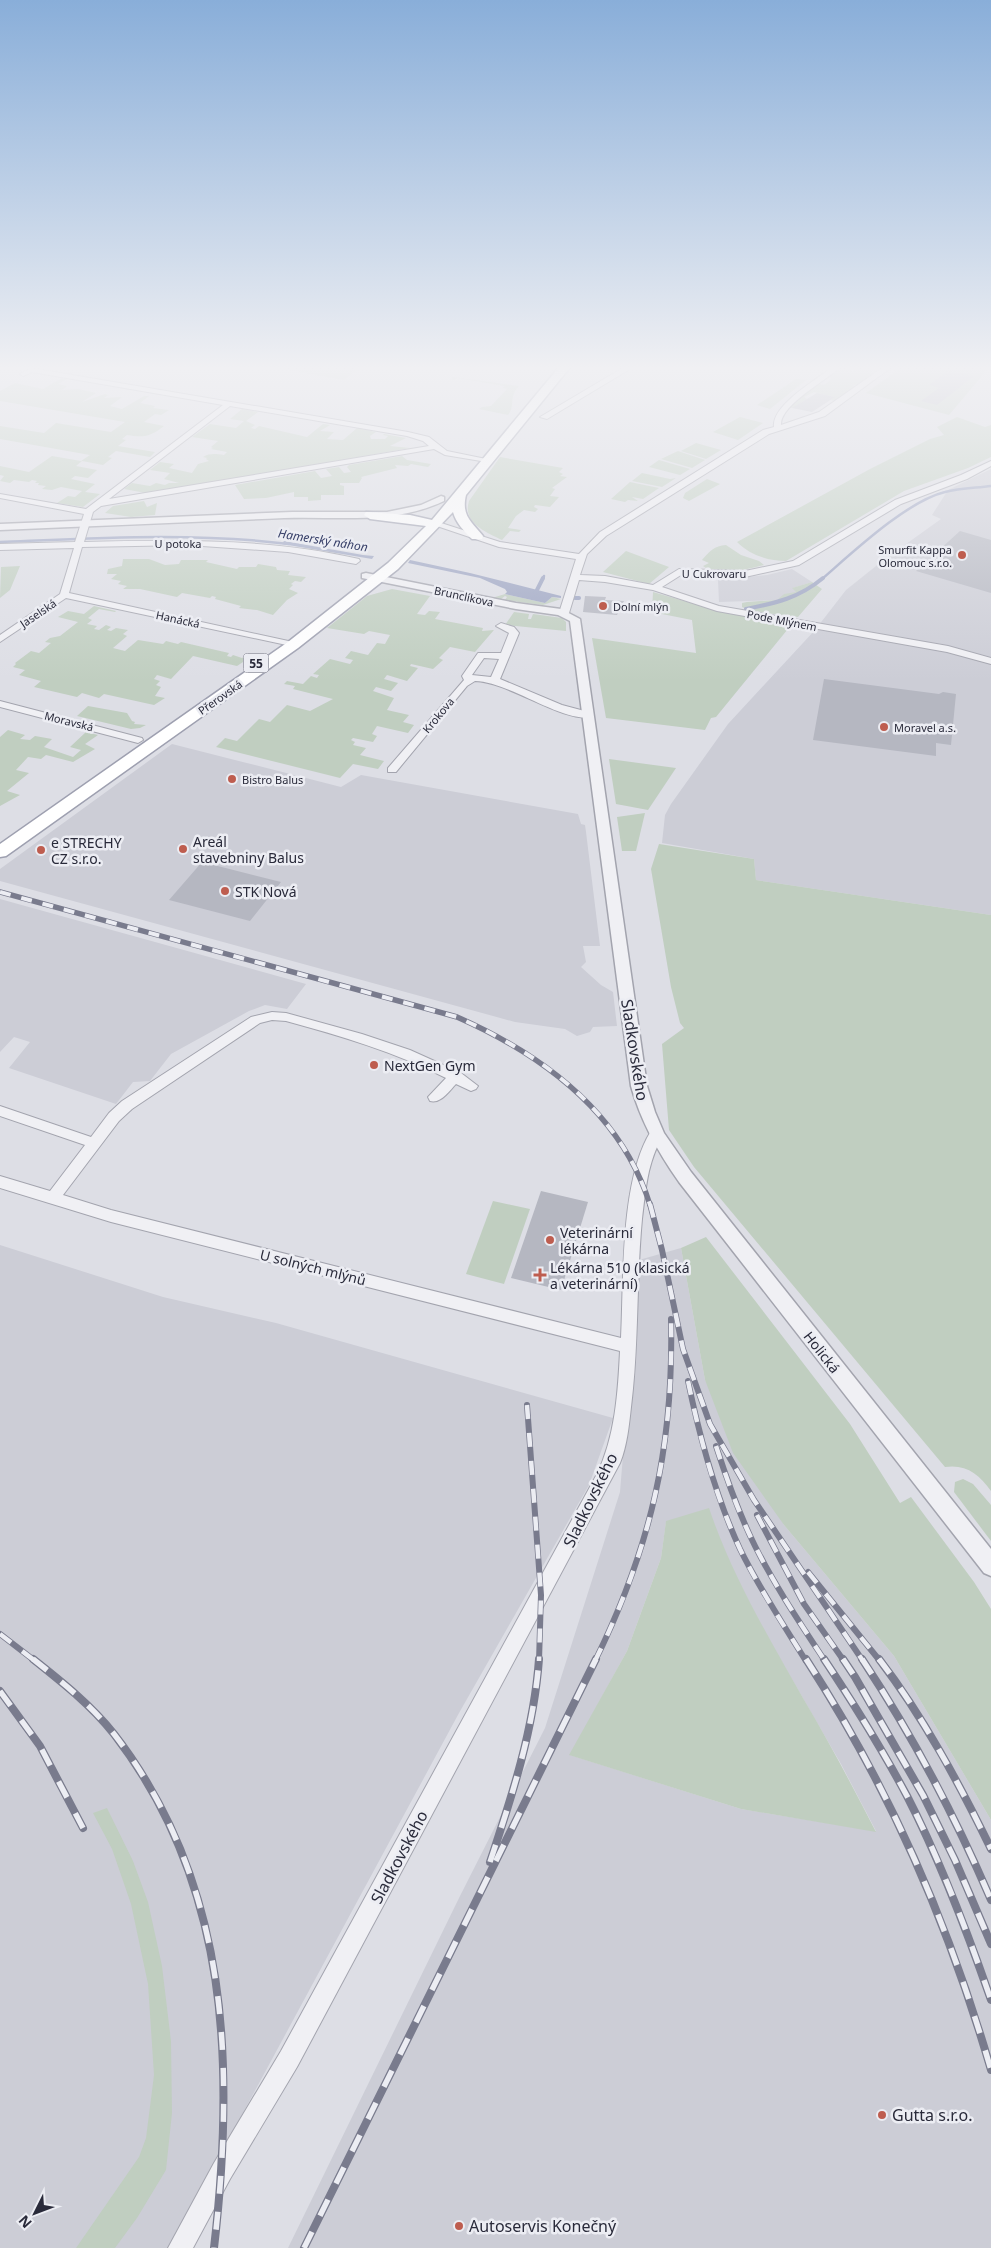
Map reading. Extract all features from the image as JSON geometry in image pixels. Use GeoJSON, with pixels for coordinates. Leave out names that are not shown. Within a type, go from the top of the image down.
{"type":"FeatureCollection","features":[{"type":"Feature","properties":{"kind":"main road","name":"Přerovská"},"geometry":{"type":"LineString","coordinates":[[372,577],[420,521],[471,471]]}},
{"type":"Feature","properties":{"kind":"main road","name":"Přerovská"},"geometry":{"type":"LineString","coordinates":[[0,852],[289,644],[341,599],[372,577],[435,524],[460,495],[475,471]]}},
{"type":"Feature","properties":{"kind":"main road"},"geometry":{"type":"LineString","coordinates":[[460,495],[457,507],[458,516],[477,536]]}},
{"type":"Feature","properties":{"kind":"main road"},"geometry":{"type":"LineString","coordinates":[[370,515],[435,524]]}},
{"type":"Feature","properties":{"kind":"main road"},"geometry":{"type":"LineString","coordinates":[[370,515],[395,522],[400,525],[403,532]]}},
{"type":"Feature","properties":{"kind":"main road","name":"Přerovská"},"geometry":{"type":"LineString","coordinates":[[0,834],[138,740],[289,644]]}},
{"type":"Feature","properties":{"kind":"street"},"geometry":{"type":"LineString","coordinates":[[0,496],[88,512],[140,471]]}},
{"type":"Feature","properties":{"kind":"street"},"geometry":{"type":"LineString","coordinates":[[96,504],[292,471]]}},
{"type":"Feature","properties":{"kind":"street"},"geometry":{"type":"LineString","coordinates":[[564,613],[581,557],[592,543],[704,471]]}},
{"type":"Feature","properties":{"kind":"street","name":"U Cukrovaru"},"geometry":{"type":"LineString","coordinates":[[655,588],[673,574],[682,571],[744,574],[778,568],[803,560],[898,502],[976,471]]}},
{"type":"Feature","properties":{"kind":"street"},"geometry":{"type":"LineString","coordinates":[[0,527],[316,514],[370,515],[410,512],[424,508],[441,499]]}},
{"type":"Feature","properties":{"kind":"street","name":"Jaselská"},"geometry":{"type":"LineString","coordinates":[[0,639],[64,595],[88,512]]}},
{"type":"Feature","properties":{"kind":"street"},"geometry":{"type":"LineString","coordinates":[[435,524],[508,546],[581,557]]}},
{"type":"Feature","properties":{"kind":"street","name":"U potoka"},"geometry":{"type":"LineString","coordinates":[[0,547],[80,541],[188,542],[288,549],[356,561]]}},
{"type":"Feature","properties":{"kind":"street","name":"Brunclíkova"},"geometry":{"type":"LineString","coordinates":[[372,577],[516,606],[564,613]]}},
{"type":"Feature","properties":{"kind":"street","name":"Pode Mlýnem"},"geometry":{"type":"LineString","coordinates":[[574,577],[605,579],[655,588],[717,608],[948,649],[991,661]]}},
{"type":"Feature","properties":{"kind":"street","name":"Hanácká"},"geometry":{"type":"LineString","coordinates":[[64,595],[289,644]]}},
{"type":"Feature","properties":{"kind":"street","name":"Sladkovského"},"geometry":{"type":"LineString","coordinates":[[180,2248],[222,2171],[289,2059],[604,1480],[615,1454],[620,1430],[627,1346],[632,1240],[641,1166],[646,1150],[656,1136],[644,1107],[639,1086],[574,619],[564,613]]}},
{"type":"Feature","properties":{"kind":"street"},"geometry":{"type":"LineString","coordinates":[[494,681],[514,631],[501,626]]}},
{"type":"Feature","properties":{"kind":"street","name":"Krokova"},"geometry":{"type":"LineString","coordinates":[[392,770],[469,680],[467,676],[481,655],[505,656]]}},
{"type":"Feature","properties":{"kind":"street"},"geometry":{"type":"LineString","coordinates":[[469,680],[477,677],[494,681],[562,710],[588,715]]}},
{"type":"Feature","properties":{"kind":"street","name":"Moravská"},"geometry":{"type":"LineString","coordinates":[[0,704],[138,740]]}},
{"type":"Feature","properties":{"kind":"street"},"geometry":{"type":"LineString","coordinates":[[52,1198],[114,1117],[132,1100],[263,1017],[278,1015],[296,1019],[411,1056],[456,1076],[471,1086]]}},
{"type":"Feature","properties":{"kind":"street"},"geometry":{"type":"LineString","coordinates":[[435,1097],[456,1076]]}},
{"type":"Feature","properties":{"kind":"street"},"geometry":{"type":"LineString","coordinates":[[0,1111],[94,1143]]}},
{"type":"Feature","properties":{"kind":"street","name":"Holická"},"geometry":{"type":"LineString","coordinates":[[656,1136],[685,1177],[991,1566]]}},
{"type":"Feature","properties":{"kind":"street","name":"U solných mlýnů"},"geometry":{"type":"LineString","coordinates":[[0,1182],[111,1216],[627,1346]]}},
{"type":"Feature","properties":{"kind":"shaded area"},"geometry":{"type":"Polygon","coordinates":[[[987,471],[991,471],[991,915],[756,880],[754,859],[662,843],[665,815],[671,804],[728,724],[815,630],[846,590],[941,519],[932,515],[948,490],[987,471]]]}},
{"type":"Feature","properties":{"kind":"shaded area"},"geometry":{"type":"Polygon","coordinates":[[[792,569],[812,582],[793,588],[797,592],[777,600],[719,602],[718,580],[767,575],[792,569]]]}},
{"type":"Feature","properties":{"kind":"shaded area"},"geometry":{"type":"Polygon","coordinates":[[[172,744],[341,787],[361,775],[578,814],[581,824],[585,825],[600,946],[583,946],[586,962],[581,967],[601,985],[613,992],[617,1026],[593,1027],[590,1032],[577,1036],[565,1029],[515,1022],[0,881],[0,869],[172,744]]]}},
{"type":"Feature","properties":{"kind":"shaded area"},"geometry":{"type":"Polygon","coordinates":[[[0,899],[306,984],[287,1009],[265,1005],[249,1011],[171,1054],[150,1081],[133,1082],[116,1104],[9,1068],[30,1042],[14,1037],[0,1052],[0,899]]]}},
{"type":"Feature","properties":{"kind":"shaded area"},"geometry":{"type":"Polygon","coordinates":[[[0,1245],[163,1297],[276,1323],[613,1418],[589,1485],[459,1713],[170,2248],[0,2248],[0,1245]]]}},
{"type":"Feature","properties":{"kind":"shaded area"},"geometry":{"type":"Polygon","coordinates":[[[681,1248],[705,1380],[784,1525],[894,1656],[991,1820],[991,2248],[288,2248],[460,1896],[545,1728],[620,1492],[639,1260],[681,1248]],[[708,1509],[666,1522],[661,1558],[627,1651],[570,1755],[741,1809],[876,1831],[841,1764],[749,1605],[722,1548],[708,1509]]]}},
{"type":"Feature","properties":{"kind":"green space"},"geometry":{"type":"Polygon","coordinates":[[[0,471],[96,471],[88,478],[75,476],[71,479],[95,484],[85,492],[100,494],[83,507],[57,503],[68,496],[75,497],[82,491],[61,487],[52,490],[42,489],[46,486],[38,485],[39,483],[35,483],[37,481],[32,480],[29,482],[14,480],[10,483],[0,481],[4,476],[0,475],[0,471]]]}},
{"type":"Feature","properties":{"kind":"green space"},"geometry":{"type":"Polygon","coordinates":[[[156,471],[182,471],[192,473],[193,471],[281,471],[151,494],[124,489],[132,483],[150,486],[156,483],[165,485],[179,483],[164,479],[170,473],[156,471]]]}},
{"type":"Feature","properties":{"kind":"green space"},"geometry":{"type":"Polygon","coordinates":[[[315,471],[321,478],[332,476],[328,471],[385,471],[361,477],[359,483],[340,483],[340,485],[344,486],[344,495],[321,495],[321,500],[308,501],[308,497],[294,497],[294,492],[266,498],[244,499],[235,485],[315,471]]]}},
{"type":"Feature","properties":{"kind":"green space"},"geometry":{"type":"Polygon","coordinates":[[[490,471],[560,471],[559,472],[563,474],[560,476],[567,477],[552,488],[555,489],[550,496],[559,497],[550,507],[535,505],[534,507],[538,509],[535,512],[524,510],[516,516],[508,528],[521,530],[519,532],[510,531],[502,540],[489,534],[472,521],[468,509],[469,501],[490,471]]]}},
{"type":"Feature","properties":{"kind":"green space"},"geometry":{"type":"Polygon","coordinates":[[[664,471],[687,471],[680,475],[664,471]]]}},
{"type":"Feature","properties":{"kind":"green space"},"geometry":{"type":"Polygon","coordinates":[[[867,471],[960,471],[904,491],[786,561],[760,556],[742,547],[737,542],[867,471]]]}},
{"type":"Feature","properties":{"kind":"green space"},"geometry":{"type":"Polygon","coordinates":[[[642,473],[670,479],[676,478],[662,487],[632,481],[642,473]]]}},
{"type":"Feature","properties":{"kind":"green space"},"geometry":{"type":"Polygon","coordinates":[[[707,479],[720,484],[689,501],[683,498],[685,493],[707,479]]]}},
{"type":"Feature","properties":{"kind":"green space"},"geometry":{"type":"Polygon","coordinates":[[[630,482],[659,488],[643,499],[632,497],[638,501],[628,500],[625,502],[611,499],[630,482]]]}},
{"type":"Feature","properties":{"kind":"green space"},"geometry":{"type":"Polygon","coordinates":[[[144,501],[147,507],[157,503],[155,515],[131,517],[105,513],[113,506],[144,501]]]}},
{"type":"Feature","properties":{"kind":"green space"},"geometry":{"type":"Polygon","coordinates":[[[726,545],[741,555],[759,561],[764,565],[724,572],[709,570],[703,566],[709,563],[702,560],[710,552],[718,546],[726,545]]]}},
{"type":"Feature","properties":{"kind":"green space"},"geometry":{"type":"Polygon","coordinates":[[[626,551],[669,567],[649,584],[603,572],[626,551]]]}},
{"type":"Feature","properties":{"kind":"green space"},"geometry":{"type":"Polygon","coordinates":[[[123,559],[149,559],[165,565],[179,564],[181,560],[208,560],[206,562],[237,569],[239,567],[256,567],[258,564],[276,567],[277,570],[290,571],[288,575],[306,577],[301,582],[295,581],[291,584],[293,585],[289,589],[298,593],[287,600],[273,615],[257,610],[239,608],[241,606],[215,599],[216,597],[212,596],[210,598],[182,593],[177,597],[140,589],[123,589],[127,586],[118,584],[121,581],[111,579],[117,574],[107,574],[108,569],[122,566],[123,559]]]}},
{"type":"Feature","properties":{"kind":"green space"},"geometry":{"type":"Polygon","coordinates":[[[20,566],[10,590],[0,598],[1,567],[20,566]]]}},
{"type":"Feature","properties":{"kind":"green space"},"geometry":{"type":"Polygon","coordinates":[[[812,582],[822,589],[798,617],[751,611],[742,607],[742,603],[747,602],[777,600],[784,594],[796,592],[792,588],[812,582]]]}},
{"type":"Feature","properties":{"kind":"green space"},"geometry":{"type":"Polygon","coordinates":[[[392,589],[430,596],[417,614],[425,615],[429,611],[440,612],[435,619],[483,628],[482,631],[494,630],[475,652],[450,647],[439,658],[443,660],[433,669],[411,664],[410,666],[418,668],[407,681],[387,675],[384,679],[398,683],[391,691],[376,687],[373,691],[394,698],[387,710],[409,715],[403,722],[414,725],[408,733],[377,726],[372,734],[377,736],[373,742],[353,738],[351,740],[355,742],[353,745],[366,748],[360,755],[384,761],[378,769],[353,764],[340,778],[216,747],[225,738],[237,741],[259,719],[270,722],[287,705],[310,711],[333,699],[293,689],[295,686],[284,684],[287,681],[303,684],[311,676],[317,678],[319,675],[313,674],[330,659],[350,664],[353,660],[345,658],[351,651],[368,655],[377,643],[385,644],[390,635],[369,631],[364,634],[327,628],[367,596],[392,589]]]}},
{"type":"Feature","properties":{"kind":"green space"},"geometry":{"type":"Polygon","coordinates":[[[653,592],[712,609],[792,624],[716,717],[711,718],[705,730],[606,718],[592,638],[696,653],[692,620],[652,612],[653,592]]]}},
{"type":"Feature","properties":{"kind":"green space"},"geometry":{"type":"Polygon","coordinates":[[[505,594],[545,603],[552,597],[561,599],[543,605],[505,600],[507,597],[505,596],[501,599],[492,598],[505,594]]]}},
{"type":"Feature","properties":{"kind":"green space"},"geometry":{"type":"Polygon","coordinates":[[[94,606],[116,611],[99,609],[88,618],[92,620],[87,624],[97,626],[94,629],[99,630],[106,625],[111,627],[107,630],[111,631],[116,628],[128,630],[123,634],[127,636],[113,648],[125,651],[138,640],[163,644],[166,641],[178,644],[181,642],[229,653],[227,656],[231,657],[233,655],[249,658],[237,666],[193,656],[171,679],[157,675],[154,679],[160,681],[156,685],[161,687],[155,696],[165,698],[154,705],[104,694],[99,698],[82,693],[77,697],[34,687],[41,681],[19,675],[25,670],[13,667],[15,663],[31,651],[39,653],[51,643],[45,642],[50,638],[60,636],[78,622],[58,617],[68,611],[84,614],[94,606]]]}},
{"type":"Feature","properties":{"kind":"green space"},"geometry":{"type":"Polygon","coordinates":[[[514,612],[529,614],[528,619],[531,619],[533,614],[562,618],[566,622],[566,631],[505,625],[514,612]]]}},
{"type":"Feature","properties":{"kind":"green space"},"geometry":{"type":"Polygon","coordinates":[[[88,706],[127,713],[132,721],[135,722],[134,724],[146,725],[131,729],[77,716],[88,706]]]}},
{"type":"Feature","properties":{"kind":"green space"},"geometry":{"type":"Polygon","coordinates":[[[8,730],[25,735],[20,739],[30,740],[35,736],[52,739],[44,747],[73,757],[81,750],[70,747],[86,732],[98,735],[85,744],[95,749],[73,762],[46,755],[41,759],[28,757],[16,770],[29,773],[7,791],[20,795],[0,806],[0,737],[8,730]]]}},
{"type":"Feature","properties":{"kind":"green space"},"geometry":{"type":"Polygon","coordinates":[[[609,759],[676,768],[648,810],[616,804],[609,759]]]}},
{"type":"Feature","properties":{"kind":"green space"},"geometry":{"type":"Polygon","coordinates":[[[645,813],[636,851],[622,851],[617,817],[645,813]]]}},
{"type":"Feature","properties":{"kind":"green space"},"geometry":{"type":"Polygon","coordinates":[[[659,844],[754,859],[756,880],[991,915],[991,1491],[977,1475],[966,1469],[953,1466],[945,1467],[694,1167],[669,1130],[662,1044],[684,1028],[680,1023],[671,987],[651,869],[659,844]]]}},
{"type":"Feature","properties":{"kind":"green space"},"geometry":{"type":"Polygon","coordinates":[[[493,1201],[530,1209],[504,1284],[466,1274],[493,1201]]]}},
{"type":"Feature","properties":{"kind":"green space"},"geometry":{"type":"Polygon","coordinates":[[[706,1237],[850,1424],[900,1503],[911,1497],[974,1582],[991,1609],[991,1820],[894,1656],[784,1525],[733,1453],[705,1380],[681,1248],[706,1237]]]}},
{"type":"Feature","properties":{"kind":"green space"},"geometry":{"type":"Polygon","coordinates":[[[963,1479],[973,1484],[991,1505],[991,1541],[954,1492],[955,1482],[963,1479]]]}},
{"type":"Feature","properties":{"kind":"green space"},"geometry":{"type":"Polygon","coordinates":[[[709,1508],[728,1558],[751,1605],[850,1781],[876,1832],[741,1809],[569,1755],[627,1651],[661,1558],[666,1521],[709,1508]]]}},
{"type":"Feature","properties":{"kind":"green space"},"geometry":{"type":"Polygon","coordinates":[[[107,1808],[133,1861],[148,1902],[162,1966],[171,2041],[172,2113],[166,2170],[137,2218],[115,2248],[76,2248],[139,2157],[146,2138],[154,2075],[148,1984],[131,1904],[112,1849],[93,1813],[107,1808]]]}},
{"type":"Feature","properties":{"kind":"water"},"geometry":{"type":"Polygon","coordinates":[[[284,541],[374,556],[372,559],[282,544],[284,541]]]}},
{"type":"Feature","properties":{"kind":"water"},"geometry":{"type":"Polygon","coordinates":[[[410,560],[470,573],[561,596],[561,598],[552,597],[545,603],[505,594],[507,592],[505,589],[480,578],[408,563],[410,560]]]}},
{"type":"Feature","properties":{"kind":"building","name":"Smurfit Kappa Olomouc s.r.o."},"geometry":{"type":"Polygon","coordinates":[[[960,531],[991,540],[991,593],[916,571],[960,531]]]}},
{"type":"Feature","properties":{"kind":"building","name":"Dolní mlýn"},"geometry":{"type":"Polygon","coordinates":[[[585,596],[606,597],[605,600],[624,601],[617,615],[583,612],[585,596]]]}},
{"type":"Feature","properties":{"kind":"building","name":"Moravel a.s."},"geometry":{"type":"Polygon","coordinates":[[[824,679],[939,694],[943,692],[956,694],[951,745],[936,743],[936,756],[813,740],[824,679]]]}},
{"type":"Feature","properties":{"kind":"building","name":"STK Nová"},"geometry":{"type":"Polygon","coordinates":[[[202,862],[281,882],[250,921],[169,900],[202,862]]]}},
{"type":"Feature","properties":{"kind":"building","name":"Veterinární lékárna"},"geometry":{"type":"Polygon","coordinates":[[[541,1191],[588,1202],[561,1290],[511,1278],[541,1191]]]}},
{"type":"Feature","properties":{"kind":"waterway","name":"Hamerský náhon"},"geometry":{"type":"LineString","coordinates":[[822,579],[881,529],[930,497],[945,492],[991,486]]}},
{"type":"Feature","properties":{"kind":"waterway","name":"Hamerský náhon"},"geometry":{"type":"LineString","coordinates":[[0,542],[181,537],[253,540],[289,544]]}},
{"type":"Feature","properties":{"kind":"waterway"},"geometry":{"type":"LineString","coordinates":[[535,594],[543,578]]}},
{"type":"Feature","properties":{"kind":"waterway","name":"Hamerský náhon"},"geometry":{"type":"LineString","coordinates":[[746,609],[787,599],[814,585],[823,578]]}},
{"type":"Feature","properties":{"kind":"railway"},"geometry":{"type":"LineString","coordinates":[[0,892],[457,1017],[489,1032],[519,1049],[548,1069],[575,1090],[599,1115],[620,1142],[637,1172],[650,1205]]}},
{"type":"Feature","properties":{"kind":"railway"},"geometry":{"type":"LineString","coordinates":[[650,1204],[683,1349],[710,1424],[754,1500],[863,1661]]}},
{"type":"Feature","properties":{"kind":"railway"},"geometry":{"type":"LineString","coordinates":[[595,1661],[631,1577],[655,1495],[663,1453],[668,1410],[671,1365],[671,1319]]}},
{"type":"Feature","properties":{"kind":"railway"},"geometry":{"type":"LineString","coordinates":[[688,1381],[709,1466],[731,1529],[755,1578],[806,1661]]}},
{"type":"Feature","properties":{"kind":"railway"},"geometry":{"type":"LineString","coordinates":[[527,1405],[541,1595],[539,1661]]}},
{"type":"Feature","properties":{"kind":"railway"},"geometry":{"type":"LineString","coordinates":[[716,1446],[734,1497],[755,1546],[779,1590],[825,1661]]}},
{"type":"Feature","properties":{"kind":"railway"},"geometry":{"type":"LineString","coordinates":[[757,1515],[804,1604],[844,1661]]}},
{"type":"Feature","properties":{"kind":"railway"},"geometry":{"type":"LineString","coordinates":[[808,1572],[880,1661]]}},
{"type":"Feature","properties":{"kind":"railway"},"geometry":{"type":"LineString","coordinates":[[0,1634],[35,1661]]}},
{"type":"Feature","properties":{"kind":"railway"},"geometry":{"type":"LineString","coordinates":[[33,1659],[76,1694],[114,1734],[152,1792],[182,1852],[202,1915],[215,1979],[222,2045],[224,2112],[214,2248]]}},
{"type":"Feature","properties":{"kind":"railway"},"geometry":{"type":"LineString","coordinates":[[490,1862],[521,1762],[532,1711],[539,1659]]}},
{"type":"Feature","properties":{"kind":"railway"},"geometry":{"type":"LineString","coordinates":[[304,2248],[596,1659]]}},
{"type":"Feature","properties":{"kind":"railway"},"geometry":{"type":"LineString","coordinates":[[806,1659],[864,1757],[914,1858],[956,1962],[991,2070]]}},
{"type":"Feature","properties":{"kind":"railway"},"geometry":{"type":"LineString","coordinates":[[824,1659],[878,1744],[907,1796],[953,1897],[991,2000]]}},
{"type":"Feature","properties":{"kind":"railway"},"geometry":{"type":"LineString","coordinates":[[843,1659],[923,1795],[955,1860],[991,1944]]}},
{"type":"Feature","properties":{"kind":"railway"},"geometry":{"type":"LineString","coordinates":[[862,1659],[916,1747],[963,1838],[991,1900]]}},
{"type":"Feature","properties":{"kind":"railway"},"geometry":{"type":"LineString","coordinates":[[879,1659],[911,1704],[940,1751],[991,1849]]}},
{"type":"Feature","properties":{"kind":"railway"},"geometry":{"type":"LineString","coordinates":[[0,1691],[40,1746],[83,1828]]}},
{"type":"Feature","properties":{"kind":"place","name":"Smurfit Kappa Olomouc s.r.o."},"geometry":{"type":"Point","coordinates":[962,555]}},
{"type":"Feature","properties":{"kind":"place","name":"Dolní mlýn"},"geometry":{"type":"Point","coordinates":[603,606]}},
{"type":"Feature","properties":{"kind":"place","name":"Moravel a.s."},"geometry":{"type":"Point","coordinates":[884,727]}},
{"type":"Feature","properties":{"kind":"place","name":"Bistro Balus"},"geometry":{"type":"Point","coordinates":[232,779]}},
{"type":"Feature","properties":{"kind":"place","name":"Areál stavebniny Balus"},"geometry":{"type":"Point","coordinates":[183,849]}},
{"type":"Feature","properties":{"kind":"place","name":"e STRECHY CZ s.r.o."},"geometry":{"type":"Point","coordinates":[41,850]}},
{"type":"Feature","properties":{"kind":"place","name":"STK Nová"},"geometry":{"type":"Point","coordinates":[225,891]}},
{"type":"Feature","properties":{"kind":"place","name":"NextGen Gym"},"geometry":{"type":"Point","coordinates":[374,1065]}},
{"type":"Feature","properties":{"kind":"place","name":"Veterinární lékárna"},"geometry":{"type":"Point","coordinates":[550,1240]}},
{"type":"Feature","properties":{"kind":"place","name":"Lékárna 510 (klasická a veterinární)"},"geometry":{"type":"Point","coordinates":[540,1275]}},
{"type":"Feature","properties":{"kind":"place","name":"Gutta s.r.o."},"geometry":{"type":"Point","coordinates":[882,2115]}},
{"type":"Feature","properties":{"kind":"place","name":"Autoservis Konečný"},"geometry":{"type":"Point","coordinates":[459,2226]}}]}
